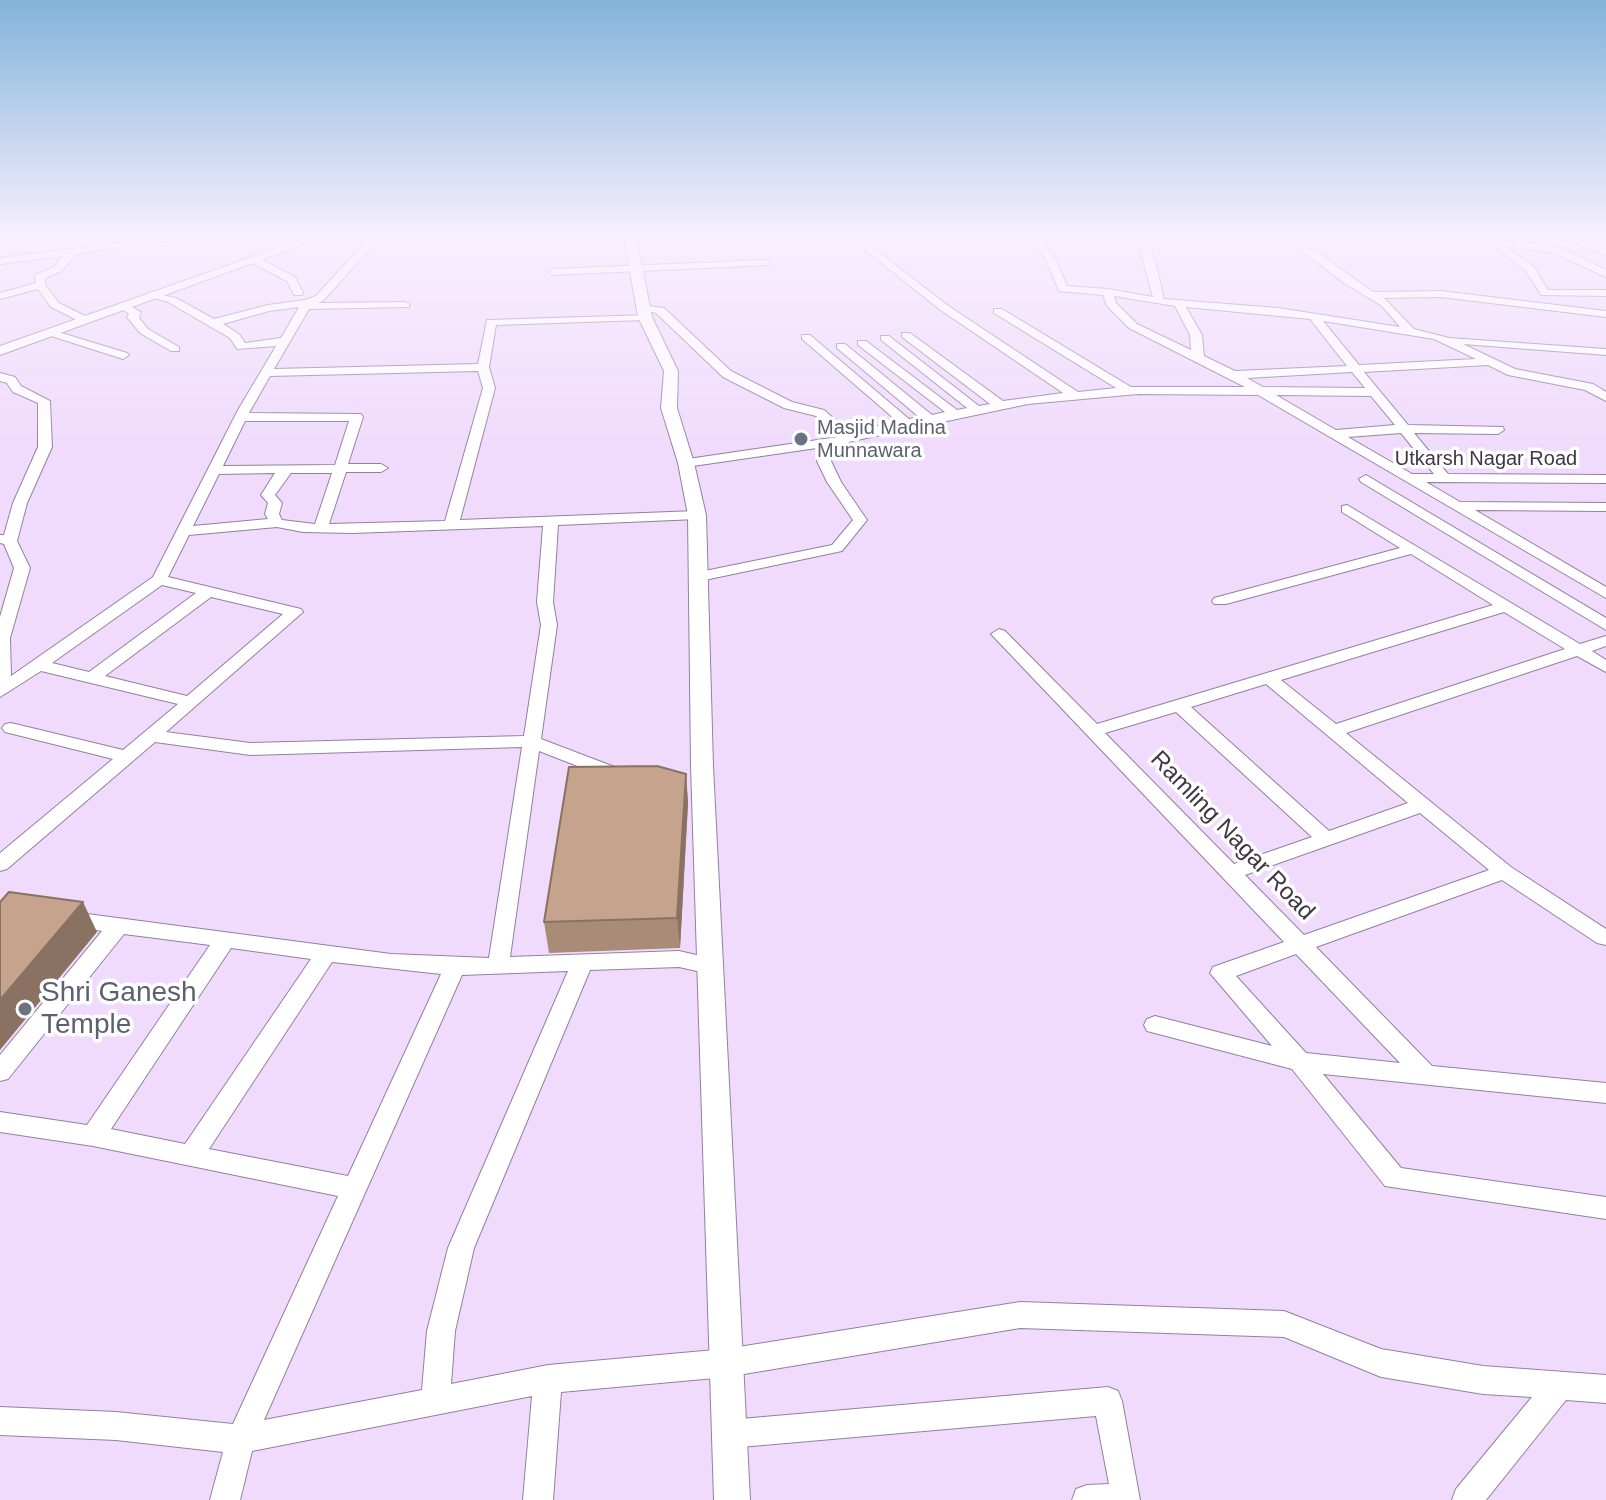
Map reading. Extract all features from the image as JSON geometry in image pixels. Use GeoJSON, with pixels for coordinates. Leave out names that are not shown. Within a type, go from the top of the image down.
{"type":"FeatureCollection","features":[{"type":"Feature","properties":{"kind":"street"},"geometry":{"type":"LineString","coordinates":[[57,306],[81,318]]}},
{"type":"Feature","properties":{"kind":"street"},"geometry":{"type":"LineString","coordinates":[[0,348],[120,306]]}},
{"type":"Feature","properties":{"kind":"street"},"geometry":{"type":"LineString","coordinates":[[0,348],[131,306]]}},
{"type":"Feature","properties":{"kind":"street"},"geometry":{"type":"LineString","coordinates":[[178,306],[235,336],[241,347],[286,341]]}},
{"type":"Feature","properties":{"kind":"street"},"geometry":{"type":"LineString","coordinates":[[212,323],[277,306]]}},
{"type":"Feature","properties":{"kind":"street"},"geometry":{"type":"LineString","coordinates":[[2,690],[159,580],[241,417],[286,341],[301,306]]}},
{"type":"Feature","properties":{"kind":"street"},"geometry":{"type":"LineString","coordinates":[[644,306],[671,371],[669,408],[686,463],[697,515],[700,576],[692,794],[710,966],[732,1500]]}},
{"type":"Feature","properties":{"kind":"street"},"geometry":{"type":"LineString","coordinates":[[943,306],[1076,396]]}},
{"type":"Feature","properties":{"kind":"street"},"geometry":{"type":"LineString","coordinates":[[1113,306],[1133,326],[1233,375],[1606,593]]}},
{"type":"Feature","properties":{"kind":"street"},"geometry":{"type":"LineString","coordinates":[[1180,306],[1196,335],[1198,359]]}},
{"type":"Feature","properties":{"kind":"street"},"geometry":{"type":"LineString","coordinates":[[1201,306],[1313,316],[1410,331],[1441,339],[1512,372],[1589,387],[1606,397]]}},
{"type":"Feature","properties":{"kind":"street"},"geometry":{"type":"LineString","coordinates":[[1388,306],[1410,331]]}},
{"type":"Feature","properties":{"kind":"street"},"geometry":{"type":"LineString","coordinates":[[1540,306],[1606,314]]}},
{"type":"Feature","properties":{"kind":"street"},"geometry":{"type":"LineString","coordinates":[[126,308],[137,314],[133,317],[144,331],[175,349]]}},
{"type":"Feature","properties":{"kind":"street"},"geometry":{"type":"LineString","coordinates":[[452,523],[489,388],[483,367],[491,322],[660,310],[727,374],[788,405],[820,413],[844,440]]}},
{"type":"Feature","properties":{"kind":"street"},"geometry":{"type":"LineString","coordinates":[[998,311],[1129,391]]}},
{"type":"Feature","properties":{"kind":"street"},"geometry":{"type":"LineString","coordinates":[[1313,316],[1444,478]]}},
{"type":"Feature","properties":{"kind":"street"},"geometry":{"type":"LineString","coordinates":[[52,333],[123,355]]}},
{"type":"Feature","properties":{"kind":"street"},"geometry":{"type":"LineString","coordinates":[[906,335],[1000,405]]}},
{"type":"Feature","properties":{"kind":"street"},"geometry":{"type":"LineString","coordinates":[[806,337],[906,423]]}},
{"type":"Feature","properties":{"kind":"street"},"geometry":{"type":"LineString","coordinates":[[885,338],[977,410]]}},
{"type":"Feature","properties":{"kind":"street"},"geometry":{"type":"LineString","coordinates":[[1441,339],[1606,352]]}},
{"type":"Feature","properties":{"kind":"street"},"geometry":{"type":"LineString","coordinates":[[862,343],[955,414]]}},
{"type":"Feature","properties":{"kind":"street"},"geometry":{"type":"LineString","coordinates":[[841,346],[929,419]]}},
{"type":"Feature","properties":{"kind":"street"},"geometry":{"type":"LineString","coordinates":[[1233,375],[1494,362]]}},
{"type":"Feature","properties":{"kind":"street"},"geometry":{"type":"LineString","coordinates":[[266,373],[483,367]]}},
{"type":"Feature","properties":{"kind":"street"},"geometry":{"type":"LineString","coordinates":[[0,377],[11,380],[17,389],[44,401],[45,447],[5,540],[22,568],[2,638],[2,690]]}},
{"type":"Feature","properties":{"kind":"street"},"geometry":{"type":"LineString","coordinates":[[686,463],[844,440],[906,423],[1000,405],[1076,396],[1129,391],[1374,392]]}},
{"type":"Feature","properties":{"kind":"street"},"geometry":{"type":"LineString","coordinates":[[241,417],[357,417],[321,528]]}},
{"type":"Feature","properties":{"kind":"street"},"geometry":{"type":"LineString","coordinates":[[1334,434],[1498,430]]}},
{"type":"Feature","properties":{"kind":"street"},"geometry":{"type":"LineString","coordinates":[[700,576],[837,548],[860,520],[824,461],[823,449],[844,440]]}},
{"type":"Feature","properties":{"kind":"street"},"geometry":{"type":"LineString","coordinates":[[215,470],[381,468]]}},
{"type":"Feature","properties":{"kind":"street"},"geometry":{"type":"LineString","coordinates":[[277,523],[272,514],[275,503],[268,495],[272,485],[286,470]]}},
{"type":"Feature","properties":{"kind":"street","name":"Utkarsh Nagar Road"},"geometry":{"type":"LineString","coordinates":[[1606,479],[1366,479],[1606,625]]}},
{"type":"Feature","properties":{"kind":"street"},"geometry":{"type":"LineString","coordinates":[[1458,506],[1606,507]]}},
{"type":"Feature","properties":{"kind":"street"},"geometry":{"type":"LineString","coordinates":[[1347,509],[1606,667]]}},
{"type":"Feature","properties":{"kind":"street"},"geometry":{"type":"LineString","coordinates":[[182,531],[277,523],[321,528],[697,515]]}},
{"type":"Feature","properties":{"kind":"street"},"geometry":{"type":"LineString","coordinates":[[498,966],[549,625],[545,602],[551,519]]}},
{"type":"Feature","properties":{"kind":"street"},"geometry":{"type":"LineString","coordinates":[[1220,601],[1413,549]]}},
{"type":"Feature","properties":{"kind":"street"},"geometry":{"type":"LineString","coordinates":[[0,864],[295,612],[159,580]]}},
{"type":"Feature","properties":{"kind":"street"},"geometry":{"type":"LineString","coordinates":[[92,678],[209,591]]}},
{"type":"Feature","properties":{"kind":"street"},"geometry":{"type":"LineString","coordinates":[[1093,731],[1506,606]]}},
{"type":"Feature","properties":{"kind":"street","name":"Ramling Nagar Road"},"geometry":{"type":"LineString","coordinates":[[999,634],[1233,872],[1426,1075]]}},
{"type":"Feature","properties":{"kind":"street"},"geometry":{"type":"LineString","coordinates":[[1333,731],[1581,652],[1606,641]]}},
{"type":"Feature","properties":{"kind":"street"},"geometry":{"type":"LineString","coordinates":[[39,665],[190,702]]}},
{"type":"Feature","properties":{"kind":"street"},"geometry":{"type":"LineString","coordinates":[[1269,678],[1504,872],[1605,937]]}},
{"type":"Feature","properties":{"kind":"street"},"geometry":{"type":"LineString","coordinates":[[1179,705],[1326,839]]}},
{"type":"Feature","properties":{"kind":"street"},"geometry":{"type":"LineString","coordinates":[[11,728],[125,756]]}},
{"type":"Feature","properties":{"kind":"street"},"geometry":{"type":"LineString","coordinates":[[151,736],[250,749],[530,741],[576,761],[638,780]]}},
{"type":"Feature","properties":{"kind":"street"},"geometry":{"type":"LineString","coordinates":[[1233,872],[1422,805]]}},
{"type":"Feature","properties":{"kind":"street"},"geometry":{"type":"LineString","coordinates":[[1504,872],[1221,973],[1300,1062],[1394,1178],[1606,1208]]}},
{"type":"Feature","properties":{"kind":"street"},"geometry":{"type":"LineString","coordinates":[[49,915],[158,929],[224,942],[455,967],[679,959],[710,966]]}},
{"type":"Feature","properties":{"kind":"street"},"geometry":{"type":"LineString","coordinates":[[0,1072],[118,926]]}},
{"type":"Feature","properties":{"kind":"street"},"geometry":{"type":"LineString","coordinates":[[93,1136],[224,942]]}},
{"type":"Feature","properties":{"kind":"street"},"geometry":{"type":"LineString","coordinates":[[191,1156],[327,953]]}},
{"type":"Feature","properties":{"kind":"street"},"geometry":{"type":"LineString","coordinates":[[435,1401],[441,1331],[461,1248],[583,961]]}},
{"type":"Feature","properties":{"kind":"street"},"geometry":{"type":"LineString","coordinates":[[225,1500],[241,1439],[455,967]]}},
{"type":"Feature","properties":{"kind":"street"},"geometry":{"type":"LineString","coordinates":[[1155,1025],[1300,1062],[1606,1093]]}},
{"type":"Feature","properties":{"kind":"street"},"geometry":{"type":"LineString","coordinates":[[0,1122],[93,1136],[353,1188]]}},
{"type":"Feature","properties":{"kind":"street"},"geometry":{"type":"LineString","coordinates":[[0,1421],[116,1426],[241,1439],[548,1379],[726,1363],[1020,1315],[1284,1324],[1381,1363],[1483,1380],[1606,1389]]}},
{"type":"Feature","properties":{"kind":"street"},"geometry":{"type":"LineString","coordinates":[[538,1500],[548,1379]]}},
{"type":"Feature","properties":{"kind":"street"},"geometry":{"type":"LineString","coordinates":[[1467,1500],[1560,1385]]}},
{"type":"Feature","properties":{"kind":"street"},"geometry":{"type":"LineString","coordinates":[[729,1434],[1108,1401],[1127,1499],[1087,1500]]}},
{"type":"Feature","properties":{"kind":"building"},"geometry":{"type":"Polygon","coordinates":[[[657,766],[686,774],[677,918],[544,922],[569,767],[657,766]]]}},
{"type":"Feature","properties":{"kind":"building"},"geometry":{"type":"Polygon","coordinates":[[[9,892],[83,902],[0,1000],[0,902],[9,892]]]}},
{"type":"Feature","properties":{"kind":"place","name":"Masjid Madina Munnawara"},"geometry":{"type":"Point","coordinates":[801,439]}},
{"type":"Feature","properties":{"kind":"place","name":"Shri Ganesh Temple"},"geometry":{"type":"Point","coordinates":[25,1009]}}]}
